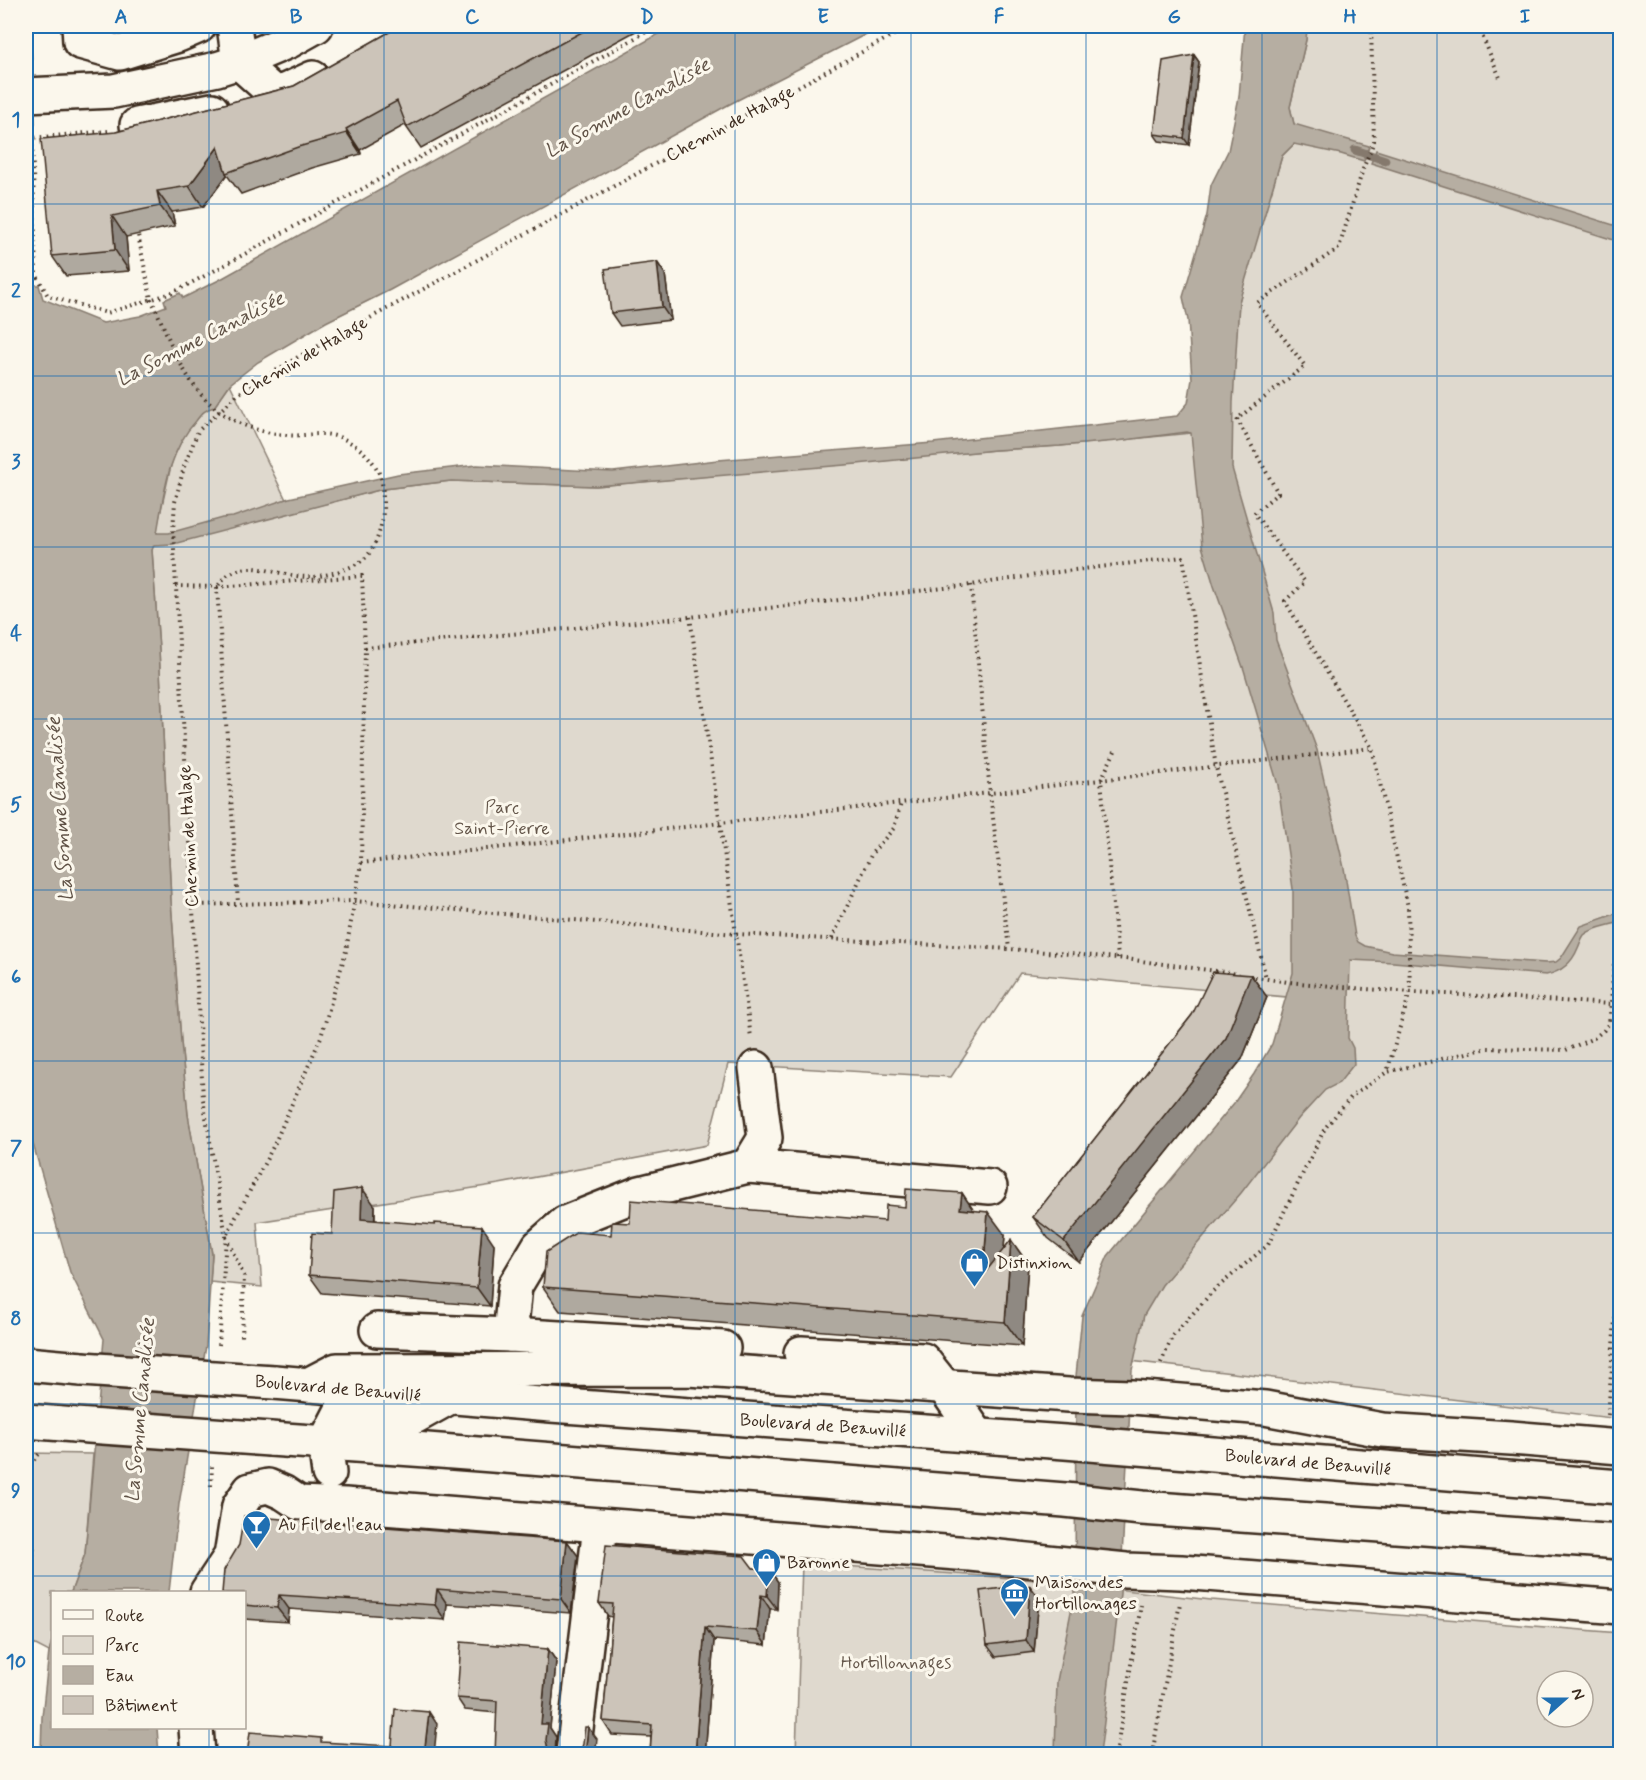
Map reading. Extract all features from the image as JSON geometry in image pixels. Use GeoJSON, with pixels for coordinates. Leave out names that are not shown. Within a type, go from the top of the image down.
{"type":"FeatureCollection","features":[{"type":"Feature","properties":{"kind":"main road"},"geometry":{"type":"LineString","coordinates":[[79,26],[80,42],[120,53],[199,26]]}},
{"type":"Feature","properties":{"kind":"main road"},"geometry":{"type":"LineString","coordinates":[[234,26],[239,62],[276,95]]}},
{"type":"Feature","properties":{"kind":"main road"},"geometry":{"type":"LineString","coordinates":[[32,94],[114,90],[217,69],[289,41],[316,26]]}},
{"type":"Feature","properties":{"kind":"main road"},"geometry":{"type":"LineString","coordinates":[[124,128],[276,95],[338,66]]}},
{"type":"Feature","properties":{"kind":"main road"},"geometry":{"type":"LineString","coordinates":[[748,1166],[765,1138],[756,1068]]}},
{"type":"Feature","properties":{"kind":"main road"},"geometry":{"type":"LineString","coordinates":[[510,1335],[514,1286],[539,1246],[565,1223],[640,1193],[748,1166],[990,1187]]}},
{"type":"Feature","properties":{"kind":"main road"},"geometry":{"type":"LineString","coordinates":[[377,1330],[510,1335],[924,1360],[978,1436]]}},
{"type":"Feature","properties":{"kind":"main road"},"geometry":{"type":"LineString","coordinates":[[306,1449],[341,1412],[414,1418],[447,1384],[467,1352],[510,1335]]}},
{"type":"Feature","properties":{"kind":"main road","name":"Boulevard de Beauvillé"},"geometry":{"type":"LineString","coordinates":[[26,1364],[308,1384],[447,1384],[978,1436],[1620,1487]]}},
{"type":"Feature","properties":{"kind":"main road"},"geometry":{"type":"LineString","coordinates":[[447,1384],[688,1369],[1069,1395],[1132,1397],[1265,1408],[1382,1430],[1511,1438],[1614,1436]]}},
{"type":"Feature","properties":{"kind":"main road"},"geometry":{"type":"LineString","coordinates":[[26,1421],[306,1449],[1065,1500],[1142,1508],[1620,1542]]}},
{"type":"Feature","properties":{"kind":"main road"},"geometry":{"type":"LineString","coordinates":[[306,1449],[345,1505]]}},
{"type":"Feature","properties":{"kind":"main road"},"geometry":{"type":"LineString","coordinates":[[208,1591],[231,1556],[239,1506],[250,1490],[268,1486],[299,1503],[970,1554],[1126,1570],[1181,1572],[1620,1607]]}},
{"type":"Feature","properties":{"kind":"main road"},"geometry":{"type":"LineString","coordinates":[[573,1755],[600,1526]]}},
{"type":"Feature","properties":{"kind":"main road"},"geometry":{"type":"LineString","coordinates":[[196,1729],[198,1755]]}},
{"type":"Feature","properties":{"kind":"path"},"geometry":{"type":"LineString","coordinates":[[124,128],[33,138],[36,273],[48,296],[107,313],[172,293],[657,26]]}},
{"type":"Feature","properties":{"kind":"path","name":"Chemin de Halage"},"geometry":{"type":"LineString","coordinates":[[242,1338],[244,1276],[226,1237],[203,1099],[174,586],[175,502],[184,467],[198,431],[238,394],[308,351],[910,26]]}},
{"type":"Feature","properties":{"kind":"path"},"geometry":{"type":"LineString","coordinates":[[1371,26],[1374,141],[1339,248],[1257,303],[1305,366],[1237,419],[1278,493],[1254,513],[1305,582],[1286,601],[1372,748],[1408,907],[1410,992],[1387,1072]]}},
{"type":"Feature","properties":{"kind":"path"},"geometry":{"type":"LineString","coordinates":[[1478,26],[1500,80]]}},
{"type":"Feature","properties":{"kind":"path"},"geometry":{"type":"LineString","coordinates":[[137,229],[152,299],[186,373],[214,407],[235,421],[260,431],[287,436],[331,435],[346,440],[368,455],[381,478],[383,508],[378,536],[372,550],[363,560],[350,567],[309,578],[253,567],[231,572],[217,587],[238,903]]}},
{"type":"Feature","properties":{"kind":"path"},"geometry":{"type":"LineString","coordinates":[[365,648],[690,617],[1183,558],[1216,767],[1266,978]]}},
{"type":"Feature","properties":{"kind":"path"},"geometry":{"type":"LineString","coordinates":[[174,586],[217,587],[362,576],[365,648],[361,863],[346,951],[321,1037],[274,1145],[226,1237]]}},
{"type":"Feature","properties":{"kind":"path"},"geometry":{"type":"LineString","coordinates":[[970,585],[990,793],[1009,949]]}},
{"type":"Feature","properties":{"kind":"path"},"geometry":{"type":"LineString","coordinates":[[690,617],[756,1068]]}},
{"type":"Feature","properties":{"kind":"path"},"geometry":{"type":"LineString","coordinates":[[361,863],[1372,748]]}},
{"type":"Feature","properties":{"kind":"path"},"geometry":{"type":"LineString","coordinates":[[1115,751],[1101,780],[1118,958]]}},
{"type":"Feature","properties":{"kind":"path"},"geometry":{"type":"LineString","coordinates":[[832,939],[872,853],[894,828],[901,803]]}},
{"type":"Feature","properties":{"kind":"path"},"geometry":{"type":"LineString","coordinates":[[192,904],[354,901],[736,934],[1009,949],[1118,958],[1288,982],[1610,1004]]}},
{"type":"Feature","properties":{"kind":"path"},"geometry":{"type":"LineString","coordinates":[[1161,1363],[1172,1336],[1213,1291],[1268,1245],[1325,1128],[1352,1096],[1387,1072],[1488,1048],[1566,1050],[1594,1038],[1609,1023],[1614,963],[1620,954]]}},
{"type":"Feature","properties":{"kind":"path"},"geometry":{"type":"LineString","coordinates":[[1610,1015],[1620,1016]]}},
{"type":"Feature","properties":{"kind":"path"},"geometry":{"type":"LineString","coordinates":[[1614,1436],[1620,1251]]}},
{"type":"Feature","properties":{"kind":"path"},"geometry":{"type":"LineString","coordinates":[[26,1532],[34,1545],[32,1567],[26,1579]]}},
{"type":"Feature","properties":{"kind":"path"},"geometry":{"type":"LineString","coordinates":[[1152,1755],[1180,1602],[1181,1572]]}},
{"type":"Feature","properties":{"kind":"path"},"geometry":{"type":"LineString","coordinates":[[1116,1755],[1141,1605]]}},
{"type":"Feature","properties":{"kind":"path"},"geometry":{"type":"LineString","coordinates":[[1033,1754],[1055,1754]]}},
{"type":"Feature","properties":{"kind":"green space","name":"Parc Saint-Pierre"},"geometry":{"type":"Polygon","coordinates":[[[1307,26],[1620,26],[1620,1419],[1122,1360],[1137,1294],[1331,1001],[1020,973],[951,1077],[728,1064],[707,1145],[499,1184],[257,1222],[262,1287],[210,1282],[212,1254],[188,1115],[181,1042],[152,550],[172,461],[186,431],[207,408],[214,407],[230,384],[292,512],[383,489],[451,481],[596,486],[1191,433],[1236,340],[1239,302],[1244,281],[1282,156],[1294,144],[1294,124],[1290,107],[1306,40],[1307,26]]]}},
{"type":"Feature","properties":{"kind":"green space"},"geometry":{"type":"Polygon","coordinates":[[[26,1453],[93,1454],[85,1554],[71,1591],[51,1591],[49,1652],[26,1640],[26,1453]]]}},
{"type":"Feature","properties":{"kind":"green space","name":"Hortillonnages"},"geometry":{"type":"Polygon","coordinates":[[[802,1563],[1038,1580],[1211,1600],[1620,1633],[1620,1754],[796,1754],[802,1563]]]}},
{"type":"Feature","properties":{"kind":"water"},"geometry":{"type":"Polygon","coordinates":[[[26,26],[30,26],[35,124],[31,132],[26,133],[26,26]]]}},
{"type":"Feature","properties":{"kind":"water","name":"La Somme Canalisée"},"geometry":{"type":"Polygon","coordinates":[[[673,26],[882,26],[728,105],[390,290],[326,322],[258,362],[230,384],[214,407],[204,412],[179,446],[169,474],[157,533],[169,533],[233,517],[289,498],[398,474],[477,465],[613,472],[718,460],[933,443],[1177,416],[1188,403],[1192,379],[1188,320],[1183,297],[1207,215],[1211,185],[1228,151],[1239,97],[1245,26],[1307,26],[1306,40],[1290,107],[1294,124],[1369,146],[1364,161],[1294,144],[1282,156],[1239,302],[1232,468],[1274,613],[1276,640],[1317,750],[1344,868],[1355,936],[1358,942],[1365,946],[1392,952],[1546,963],[1556,962],[1561,958],[1581,926],[1620,912],[1620,922],[1588,932],[1569,962],[1556,972],[1546,975],[1350,960],[1348,1038],[1353,1048],[1354,1064],[1339,1083],[1325,1090],[1299,1118],[1241,1193],[1162,1285],[1144,1315],[1132,1370],[1120,1594],[1100,1754],[1055,1754],[1057,1681],[1075,1592],[1076,1376],[1082,1316],[1108,1256],[1234,1103],[1254,1074],[1272,1044],[1293,973],[1293,889],[1278,785],[1244,670],[1202,546],[1191,433],[1187,432],[1117,441],[596,486],[451,481],[383,489],[173,544],[154,545],[152,550],[171,901],[181,1042],[188,1115],[212,1254],[206,1346],[179,1504],[169,1591],[71,1591],[85,1554],[104,1339],[70,1272],[26,1120],[26,234],[28,285],[39,285],[43,299],[103,323],[140,316],[166,306],[164,300],[180,293],[183,298],[673,26]]]}},
{"type":"Feature","properties":{"kind":"water"},"geometry":{"type":"Polygon","coordinates":[[[1376,150],[1620,227],[1620,242],[1371,163],[1376,150]]]}},
{"type":"Feature","properties":{"kind":"water"},"geometry":{"type":"Polygon","coordinates":[[[51,1645],[51,1729],[157,1729],[159,1754],[41,1754],[42,1717],[51,1645]]]}},
{"type":"Feature","properties":{"kind":"building"},"geometry":{"type":"Polygon","coordinates":[[[400,26],[593,26],[407,127],[397,101],[346,129],[347,133],[298,147],[226,173],[218,147],[189,186],[157,191],[160,206],[112,216],[115,250],[52,256],[41,139],[116,132],[294,86],[400,26]]]}},
{"type":"Feature","properties":{"kind":"building"},"geometry":{"type":"Polygon","coordinates":[[[1194,55],[1184,138],[1154,134],[1163,61],[1194,55]]]}},
{"type":"Feature","properties":{"kind":"building"},"geometry":{"type":"Polygon","coordinates":[[[657,262],[662,307],[611,313],[605,269],[657,262]]]}},
{"type":"Feature","properties":{"kind":"building"},"geometry":{"type":"Polygon","coordinates":[[[1213,972],[1251,975],[1226,1038],[1064,1241],[1033,1217],[1192,1015],[1213,972]]]}},
{"type":"Feature","properties":{"kind":"building"},"geometry":{"type":"Polygon","coordinates":[[[362,1188],[361,1219],[482,1226],[477,1288],[309,1275],[312,1233],[332,1234],[334,1192],[362,1188]]]}},
{"type":"Feature","properties":{"kind":"building"},"geometry":{"type":"Polygon","coordinates":[[[906,1189],[962,1193],[960,1209],[988,1212],[983,1275],[1011,1240],[1005,1322],[543,1287],[546,1252],[577,1232],[611,1235],[612,1222],[630,1223],[631,1200],[885,1221],[886,1205],[905,1207],[906,1189]]]}},
{"type":"Feature","properties":{"kind":"building"},"geometry":{"type":"Polygon","coordinates":[[[244,1516],[567,1541],[561,1599],[437,1589],[435,1605],[279,1595],[277,1608],[246,1605],[246,1591],[222,1591],[224,1570],[239,1545],[244,1516]]]}},
{"type":"Feature","properties":{"kind":"building"},"geometry":{"type":"Polygon","coordinates":[[[606,1545],[744,1556],[753,1568],[769,1569],[767,1596],[761,1595],[757,1631],[705,1627],[695,1755],[650,1755],[652,1725],[603,1721],[613,1604],[599,1603],[606,1545]]]}},
{"type":"Feature","properties":{"kind":"building"},"geometry":{"type":"Polygon","coordinates":[[[1004,1583],[1030,1586],[1026,1640],[987,1645],[980,1591],[1003,1588],[1004,1583]]]}},
{"type":"Feature","properties":{"kind":"building"},"geometry":{"type":"Polygon","coordinates":[[[461,1642],[548,1649],[541,1724],[548,1724],[546,1740],[551,1755],[495,1755],[497,1701],[457,1698],[461,1642]]]}},
{"type":"Feature","properties":{"kind":"building"},"geometry":{"type":"Polygon","coordinates":[[[395,1709],[429,1712],[424,1755],[247,1755],[250,1732],[321,1738],[321,1742],[392,1746],[395,1709]]]}},
{"type":"Feature","properties":{"kind":"building"},"geometry":{"type":"Polygon","coordinates":[[[585,1727],[588,1727],[585,1755],[578,1755],[583,1744],[585,1727]]]}},
{"type":"Feature","properties":{"kind":"waterway"},"geometry":{"type":"LineString","coordinates":[[1355,150],[1385,160]]}},
{"type":"Feature","properties":{"kind":"place","name":"Distinxion"},"geometry":{"type":"Point","coordinates":[975,1288]}},
{"type":"Feature","properties":{"kind":"place","name":"Au Fil de l'eau"},"geometry":{"type":"Point","coordinates":[257,1550]}},
{"type":"Feature","properties":{"kind":"place","name":"Baronne"},"geometry":{"type":"Point","coordinates":[766,1588]}},
{"type":"Feature","properties":{"kind":"place","name":"Maison des Hortillonages"},"geometry":{"type":"Point","coordinates":[1014,1618]}}]}
